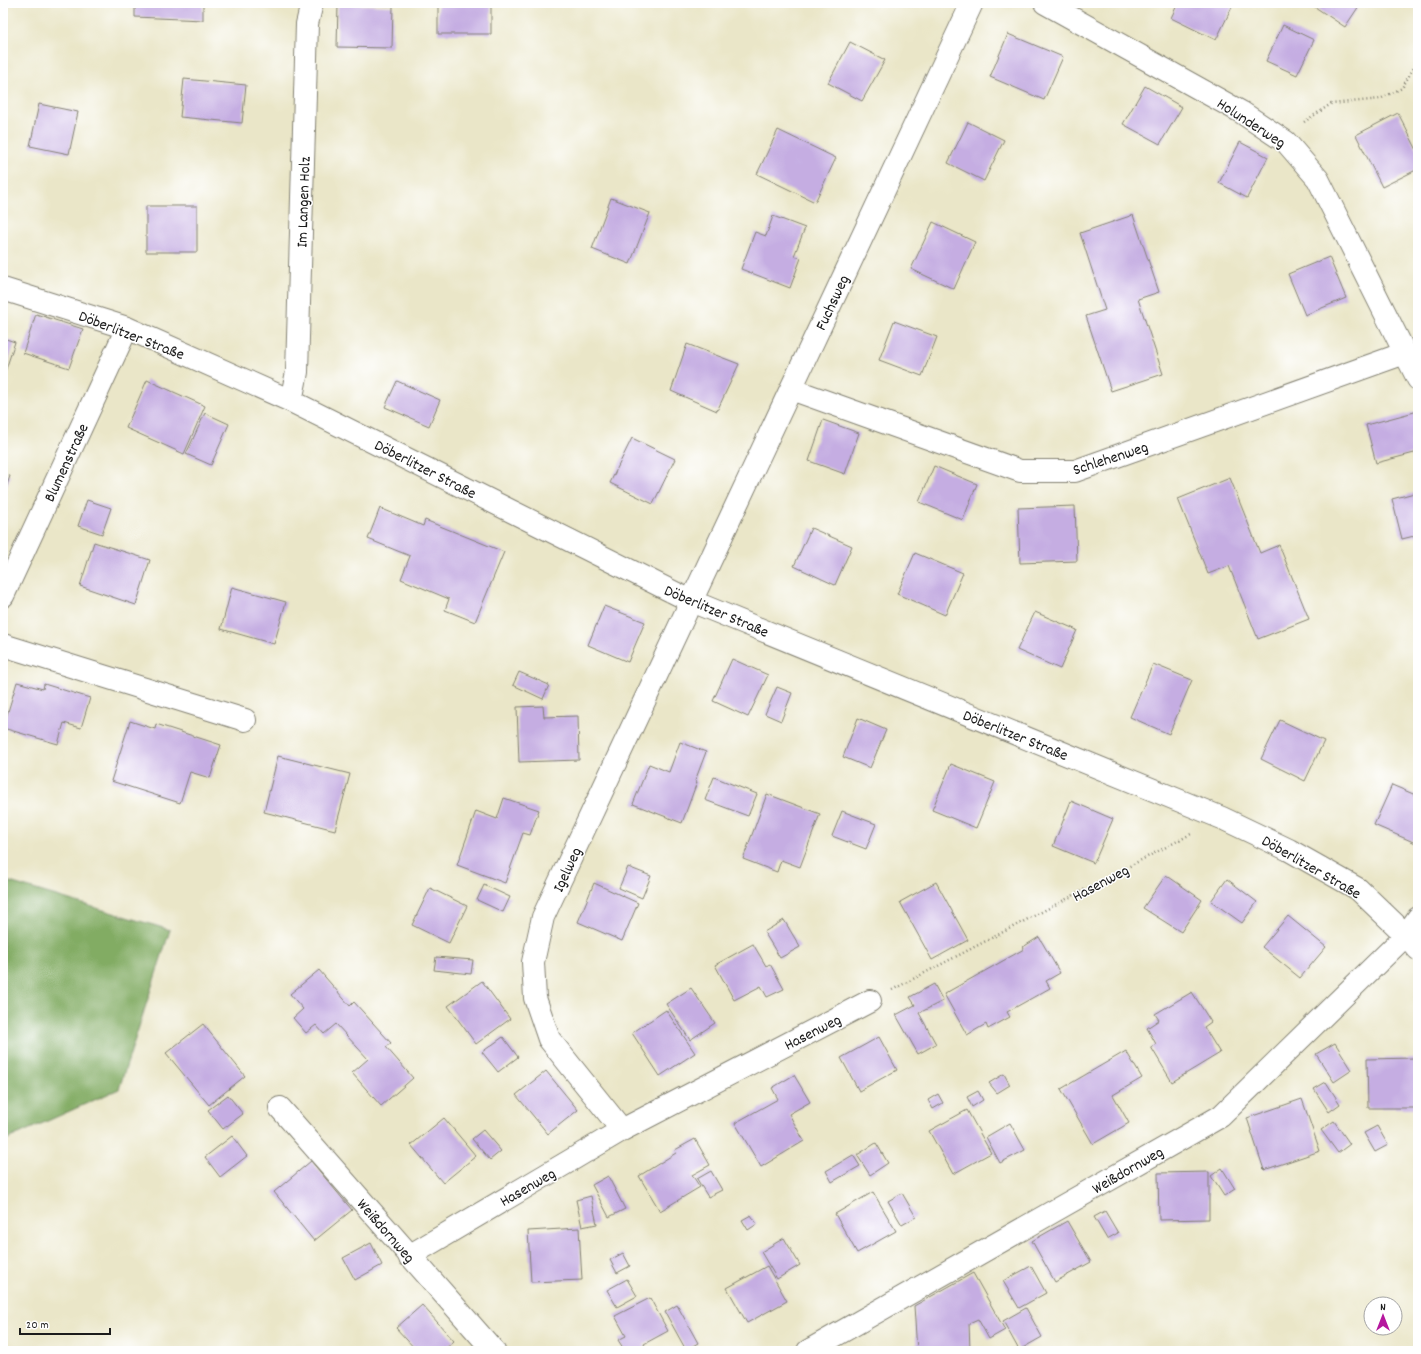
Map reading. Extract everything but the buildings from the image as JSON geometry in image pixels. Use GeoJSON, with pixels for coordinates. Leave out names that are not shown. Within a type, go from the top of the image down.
{"type":"FeatureCollection","features":[{"type":"Feature","properties":{"kind":"street","name":"Im Langen Holz"},"geometry":{"type":"LineString","coordinates":[[291,401],[298,372],[307,24],[312,3]]}},
{"type":"Feature","properties":{"kind":"street","name":"Fuchsweg"},"geometry":{"type":"LineString","coordinates":[[691,601],[972,3]]}},
{"type":"Feature","properties":{"kind":"street","name":"Holunderweg"},"geometry":{"type":"LineString","coordinates":[[1045,3],[1241,112],[1286,142],[1318,179],[1418,378]]}},
{"type":"Feature","properties":{"kind":"street","name":"Döberlitzer Straße"},"geometry":{"type":"LineString","coordinates":[[3,289],[126,328],[291,401],[691,601],[1222,818],[1289,850],[1358,890],[1414,934]]}},
{"type":"Feature","properties":{"kind":"street","name":"Blumenstraße"},"geometry":{"type":"LineString","coordinates":[[3,596],[126,328]]}},
{"type":"Feature","properties":{"kind":"street","name":"Schlehenweg"},"geometry":{"type":"LineString","coordinates":[[791,389],[1020,471],[1075,471],[1405,353]]}},
{"type":"Feature","properties":{"kind":"street","name":"Igelweg"},"geometry":{"type":"LineString","coordinates":[[622,1130],[549,1039],[535,998],[533,962],[543,916],[691,601]]}},
{"type":"Feature","properties":{"kind":"street"},"geometry":{"type":"LineString","coordinates":[[3,645],[245,720]]}},
{"type":"Feature","properties":{"kind":"street","name":"Weißdornweg"},"geometry":{"type":"LineString","coordinates":[[808,1351],[1221,1116],[1414,934]]}},
{"type":"Feature","properties":{"kind":"street","name":"Hasenweg"},"geometry":{"type":"LineString","coordinates":[[409,1256],[622,1130],[870,1001]]}},
{"type":"Feature","properties":{"kind":"street","name":"Weißdornweg"},"geometry":{"type":"LineString","coordinates":[[280,1108],[494,1351]]}},
{"type":"Feature","properties":{"kind":"path"},"geometry":{"type":"LineString","coordinates":[[1286,142],[1309,118],[1331,104],[1380,99],[1402,88],[1418,60]]}},
{"type":"Feature","properties":{"kind":"path","name":"Hasenweg"},"geometry":{"type":"LineString","coordinates":[[870,1001],[1222,818]]}},
{"type":"Feature","properties":{"kind":"green space"},"geometry":{"type":"Polygon","coordinates":[[[3,880],[170,930],[119,1089],[3,1141],[3,880]]]}}]}
